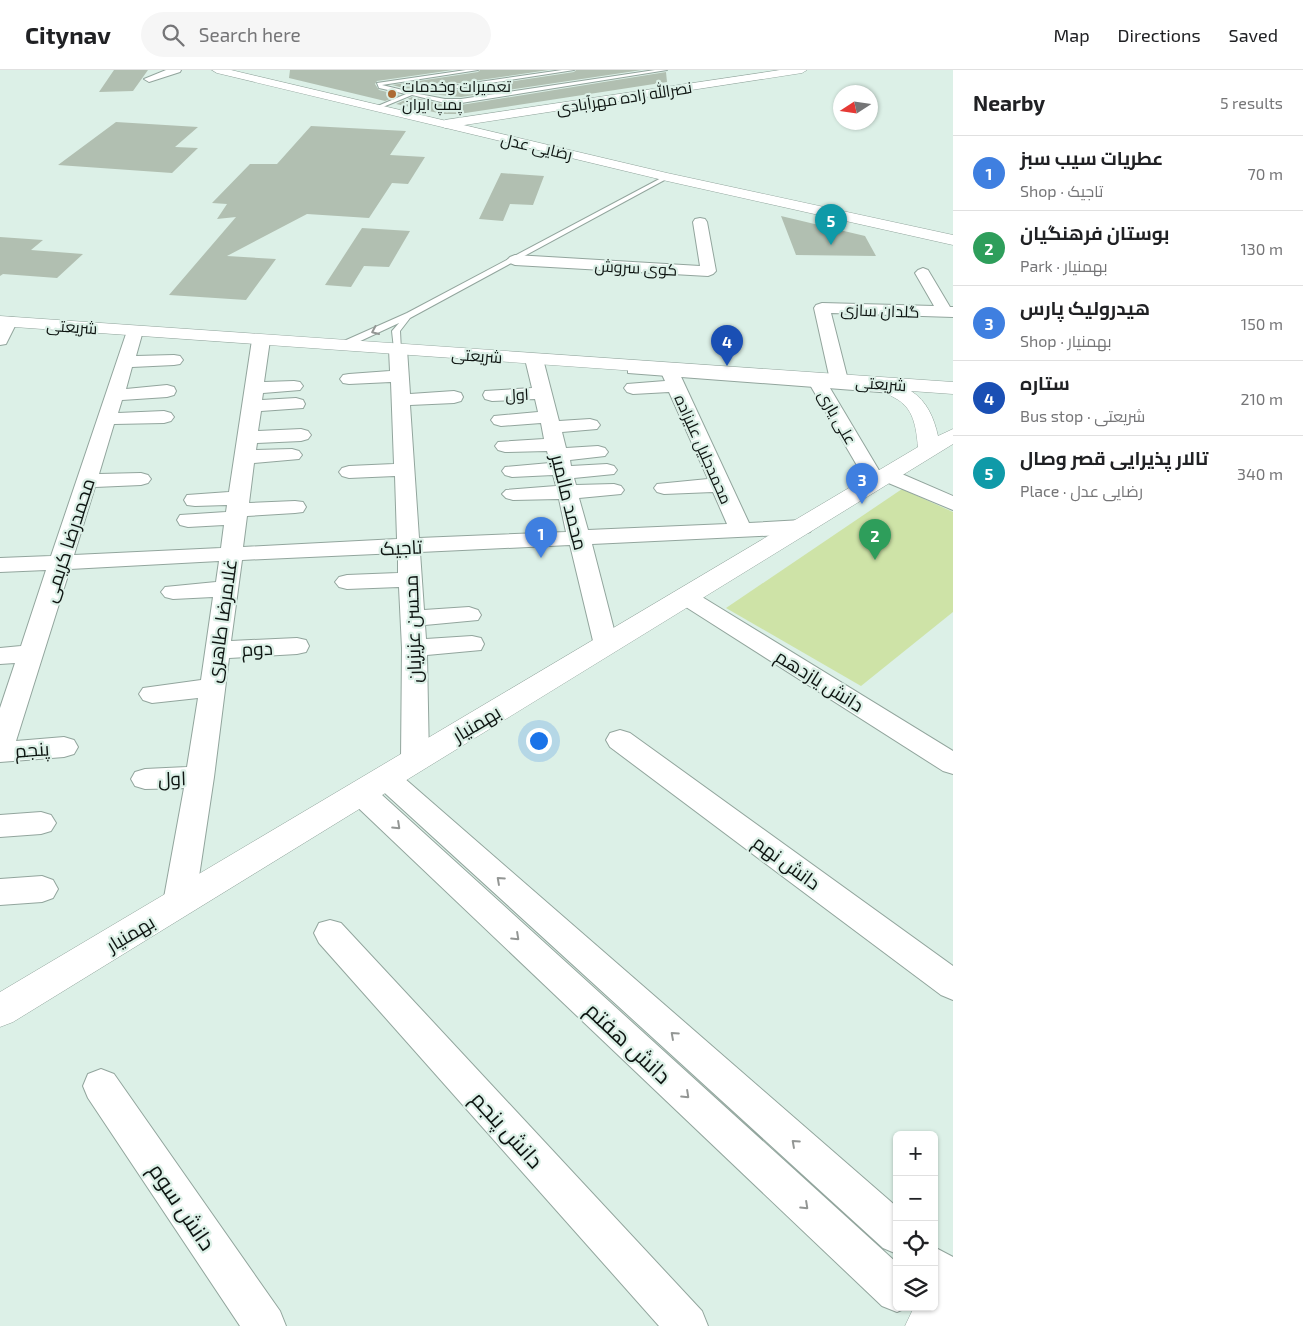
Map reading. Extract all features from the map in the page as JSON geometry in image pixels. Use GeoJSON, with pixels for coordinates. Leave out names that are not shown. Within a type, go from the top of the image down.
{"type":"FeatureCollection","features":[{"type":"Feature","properties":{"kind":"main road","name":"رضایی عدل"},"geometry":{"type":"LineString","coordinates":[[217,70],[667,177],[858,220]]}},
{"type":"Feature","properties":{"kind":"main road","name":"نصرالله زاده مهرآبادی"},"geometry":{"type":"LineString","coordinates":[[445,124],[802,70]]}},
{"type":"Feature","properties":{"kind":"main road"},"geometry":{"type":"LineString","coordinates":[[858,220],[953,240]]}},
{"type":"Feature","properties":{"kind":"main road"},"geometry":{"type":"LineString","coordinates":[[858,220],[871,227],[953,249]]}},
{"type":"Feature","properties":{"kind":"main road","name":"شریعتی"},"geometry":{"type":"LineString","coordinates":[[3,327],[339,345],[534,361],[671,376],[816,381],[838,380],[953,388]]}},
{"type":"Feature","properties":{"kind":"main road"},"geometry":{"type":"LineString","coordinates":[[873,382],[897,390],[914,402],[923,414],[929,450]]}},
{"type":"Feature","properties":{"kind":"main road","name":"بهمنیار"},"geometry":{"type":"LineString","coordinates":[[0,1011],[953,435]]}},
{"type":"Feature","properties":{"kind":"street"},"geometry":{"type":"LineString","coordinates":[[149,79],[176,70]]}},
{"type":"Feature","properties":{"kind":"street","name":"کوی سروش"},"geometry":{"type":"LineString","coordinates":[[515,260],[708,271],[700,222]]}},
{"type":"Feature","properties":{"kind":"street"},"geometry":{"type":"LineString","coordinates":[[923,273],[949,312]]}},
{"type":"Feature","properties":{"kind":"street","name":"گلدان سازی"},"geometry":{"type":"LineString","coordinates":[[838,380],[822,308],[949,312]]}},
{"type":"Feature","properties":{"kind":"street","name":"محمدرضا کریمی"},"geometry":{"type":"LineString","coordinates":[[2,739],[11,681],[31,653],[134,333]]}},
{"type":"Feature","properties":{"kind":"street","name":"غلامرضا طاهری"},"geometry":{"type":"LineString","coordinates":[[179,903],[200,777],[261,342]]}},
{"type":"Feature","properties":{"kind":"street","name":"محسن عزیزیان"},"geometry":{"type":"LineString","coordinates":[[398,351],[414,648],[415,760]]}},
{"type":"Feature","properties":{"kind":"street"},"geometry":{"type":"LineString","coordinates":[[125,362],[174,360]]}},
{"type":"Feature","properties":{"kind":"street","name":"محمد مالمیر"},"geometry":{"type":"LineString","coordinates":[[534,361],[606,645]]}},
{"type":"Feature","properties":{"kind":"street"},"geometry":{"type":"LineString","coordinates":[[349,378],[399,376]]}},
{"type":"Feature","properties":{"kind":"street"},"geometry":{"type":"LineString","coordinates":[[633,388],[671,376]]}},
{"type":"Feature","properties":{"kind":"street","name":"محمدجلیل علیزاده"},"geometry":{"type":"LineString","coordinates":[[671,376],[741,530]]}},
{"type":"Feature","properties":{"kind":"street","name":"علی یاری"},"geometry":{"type":"LineString","coordinates":[[816,381],[882,478]]}},
{"type":"Feature","properties":{"kind":"street"},"geometry":{"type":"LineString","coordinates":[[114,395],[167,391]]}},
{"type":"Feature","properties":{"kind":"street"},"geometry":{"type":"LineString","coordinates":[[400,400],[454,397]]}},
{"type":"Feature","properties":{"kind":"street"},"geometry":{"type":"LineString","coordinates":[[252,402],[295,400]]}},
{"type":"Feature","properties":{"kind":"street","name":"اول"},"geometry":{"type":"LineString","coordinates":[[556,448],[496,407],[556,448]]}},
{"type":"Feature","properties":{"kind":"street"},"geometry":{"type":"LineString","coordinates":[[107,419],[164,417]]}},
{"type":"Feature","properties":{"kind":"street"},"geometry":{"type":"LineString","coordinates":[[512,471],[556,448],[590,425]]}},
{"type":"Feature","properties":{"kind":"street"},"geometry":{"type":"LineString","coordinates":[[246,447],[301,435]]}},
{"type":"Feature","properties":{"kind":"street"},"geometry":{"type":"LineString","coordinates":[[504,446],[556,448],[603,461]]}},
{"type":"Feature","properties":{"kind":"street"},"geometry":{"type":"LineString","coordinates":[[246,447],[292,454]]}},
{"type":"Feature","properties":{"kind":"street"},"geometry":{"type":"LineString","coordinates":[[513,494],[556,448]]}},
{"type":"Feature","properties":{"kind":"street"},"geometry":{"type":"LineString","coordinates":[[556,448],[617,495]]}},
{"type":"Feature","properties":{"kind":"street"},"geometry":{"type":"LineString","coordinates":[[349,472],[404,470]]}},
{"type":"Feature","properties":{"kind":"street"},"geometry":{"type":"LineString","coordinates":[[882,478],[953,504]]}},
{"type":"Feature","properties":{"kind":"street"},"geometry":{"type":"LineString","coordinates":[[87,481],[141,479]]}},
{"type":"Feature","properties":{"kind":"street"},"geometry":{"type":"LineString","coordinates":[[664,488],[720,485]]}},
{"type":"Feature","properties":{"kind":"street"},"geometry":{"type":"LineString","coordinates":[[191,510],[295,507]]}},
{"type":"Feature","properties":{"kind":"street","name":"تاجیک"},"geometry":{"type":"LineString","coordinates":[[0,565],[802,527]]}},
{"type":"Feature","properties":{"kind":"street"},"geometry":{"type":"LineString","coordinates":[[348,582],[410,579]]}},
{"type":"Feature","properties":{"kind":"street"},"geometry":{"type":"LineString","coordinates":[[173,592],[226,589]]}},
{"type":"Feature","properties":{"kind":"street","name":"دانش یازدهم"},"geometry":{"type":"LineString","coordinates":[[686,596],[953,764]]}},
{"type":"Feature","properties":{"kind":"street"},"geometry":{"type":"LineString","coordinates":[[412,618],[469,615]]}},
{"type":"Feature","properties":{"kind":"street"},"geometry":{"type":"LineString","coordinates":[[414,648],[472,644]]}},
{"type":"Feature","properties":{"kind":"street","name":"دوم"},"geometry":{"type":"LineString","coordinates":[[218,650],[297,646]]}},
{"type":"Feature","properties":{"kind":"street"},"geometry":{"type":"LineString","coordinates":[[0,656],[31,653]]}},
{"type":"Feature","properties":{"kind":"street"},"geometry":{"type":"LineString","coordinates":[[152,694],[212,688]]}},
{"type":"Feature","properties":{"kind":"street","name":"پنجم"},"geometry":{"type":"LineString","coordinates":[[2,739],[64,747]]}},
{"type":"Feature","properties":{"kind":"street","name":"دانش نهم"},"geometry":{"type":"LineString","coordinates":[[620,740],[953,985]]}},
{"type":"Feature","properties":{"kind":"street","name":"اول"},"geometry":{"type":"LineString","coordinates":[[145,779],[200,777]]}},
{"type":"Feature","properties":{"kind":"street","name":"دانش هفتم"},"geometry":{"type":"LineString","coordinates":[[373,786],[893,1231]]}},
{"type":"Feature","properties":{"kind":"street","name":"دانش هفتم"},"geometry":{"type":"LineString","coordinates":[[373,786],[893,1287]]}},
{"type":"Feature","properties":{"kind":"street"},"geometry":{"type":"LineString","coordinates":[[0,826],[41,823]]}},
{"type":"Feature","properties":{"kind":"street"},"geometry":{"type":"LineString","coordinates":[[0,892],[42,890]]}},
{"type":"Feature","properties":{"kind":"street","name":"دانش پنجم"},"geometry":{"type":"LineString","coordinates":[[330,933],[687,1326]]}},
{"type":"Feature","properties":{"kind":"street","name":"دانش سوم"},"geometry":{"type":"LineString","coordinates":[[101,1086],[265,1326]]}},
{"type":"Feature","properties":{"kind":"street"},"geometry":{"type":"LineString","coordinates":[[938,1271],[953,1284]]}},
{"type":"Feature","properties":{"kind":"lane"},"geometry":{"type":"LineString","coordinates":[[476,70],[379,84],[381,87],[445,101],[461,101],[665,70]]}},
{"type":"Feature","properties":{"kind":"lane"},"geometry":{"type":"LineString","coordinates":[[376,108],[413,93],[572,70]]}},
{"type":"Feature","properties":{"kind":"lane"},"geometry":{"type":"LineString","coordinates":[[339,345],[353,341],[410,315],[667,177]]}},
{"type":"Feature","properties":{"kind":"lane"},"geometry":{"type":"LineString","coordinates":[[261,342],[398,351],[396,331],[410,315]]}},
{"type":"Feature","properties":{"kind":"lane"},"geometry":{"type":"LineString","coordinates":[[816,381],[953,394]]}},
{"type":"Feature","properties":{"kind":"green space"},"geometry":{"type":"Polygon","coordinates":[[[902,489],[953,512],[953,612],[861,686],[726,608],[902,489]]]}},
{"type":"Feature","properties":{"kind":"building"},"geometry":{"type":"Polygon","coordinates":[[[114,70],[148,70],[133,91],[99,92],[114,70]]]}},
{"type":"Feature","properties":{"kind":"building"},"geometry":{"type":"Polygon","coordinates":[[[290,70],[453,70],[377,81],[375,84],[379,90],[400,95],[385,101],[289,78],[290,70]]]}},
{"type":"Feature","properties":{"kind":"building"},"geometry":{"type":"Polygon","coordinates":[[[480,70],[549,70],[411,90],[392,85],[478,72],[480,70]]]}},
{"type":"Feature","properties":{"kind":"building"},"geometry":{"type":"Polygon","coordinates":[[[576,70],[642,70],[461,97],[430,94],[574,72],[576,70]]]}},
{"type":"Feature","properties":{"kind":"building"},"geometry":{"type":"Polygon","coordinates":[[[666,72],[667,82],[459,114],[443,114],[396,104],[412,97],[445,105],[461,105],[666,72]]]}},
{"type":"Feature","properties":{"kind":"building"},"geometry":{"type":"Polygon","coordinates":[[[116,122],[198,127],[175,147],[198,148],[172,173],[58,165],[116,122]]]}},
{"type":"Feature","properties":{"kind":"building"},"geometry":{"type":"Polygon","coordinates":[[[311,126],[406,131],[390,155],[425,157],[408,184],[392,183],[369,218],[307,214],[227,256],[276,259],[246,300],[169,295],[236,217],[217,219],[227,204],[212,203],[250,164],[277,164],[311,126]]]}},
{"type":"Feature","properties":{"kind":"building"},"geometry":{"type":"Polygon","coordinates":[[[501,173],[544,176],[533,205],[510,204],[503,221],[479,219],[501,173]]]}},
{"type":"Feature","properties":{"kind":"building"},"geometry":{"type":"Polygon","coordinates":[[[781,216],[865,236],[876,256],[796,255],[781,216]]]}},
{"type":"Feature","properties":{"kind":"building"},"geometry":{"type":"Polygon","coordinates":[[[362,228],[410,231],[389,267],[364,266],[351,287],[325,285],[362,228]]]}},
{"type":"Feature","properties":{"kind":"building"},"geometry":{"type":"Polygon","coordinates":[[[0,237],[43,240],[31,250],[83,254],[57,278],[3,274],[0,276],[0,237]]]}},
{"type":"Feature","properties":{"kind":"place","name":"تعمیرات وخدمات پمپ ایران"},"geometry":{"type":"Point","coordinates":[392,94]}},
{"type":"Feature","properties":{"kind":"place","name":"تالار پذیرایی قصر وصال"},"geometry":{"type":"Point","coordinates":[831,245]}},
{"type":"Feature","properties":{"kind":"place","name":"ستاره"},"geometry":{"type":"Point","coordinates":[727,366]}},
{"type":"Feature","properties":{"kind":"place","name":"هیدرولیک پارس"},"geometry":{"type":"Point","coordinates":[862,504]}},
{"type":"Feature","properties":{"kind":"place","name":"عطریات سیب سبز"},"geometry":{"type":"Point","coordinates":[541,558]}},
{"type":"Feature","properties":{"kind":"place","name":"بوستان فرهنگیان"},"geometry":{"type":"Point","coordinates":[875,560]}}]}
